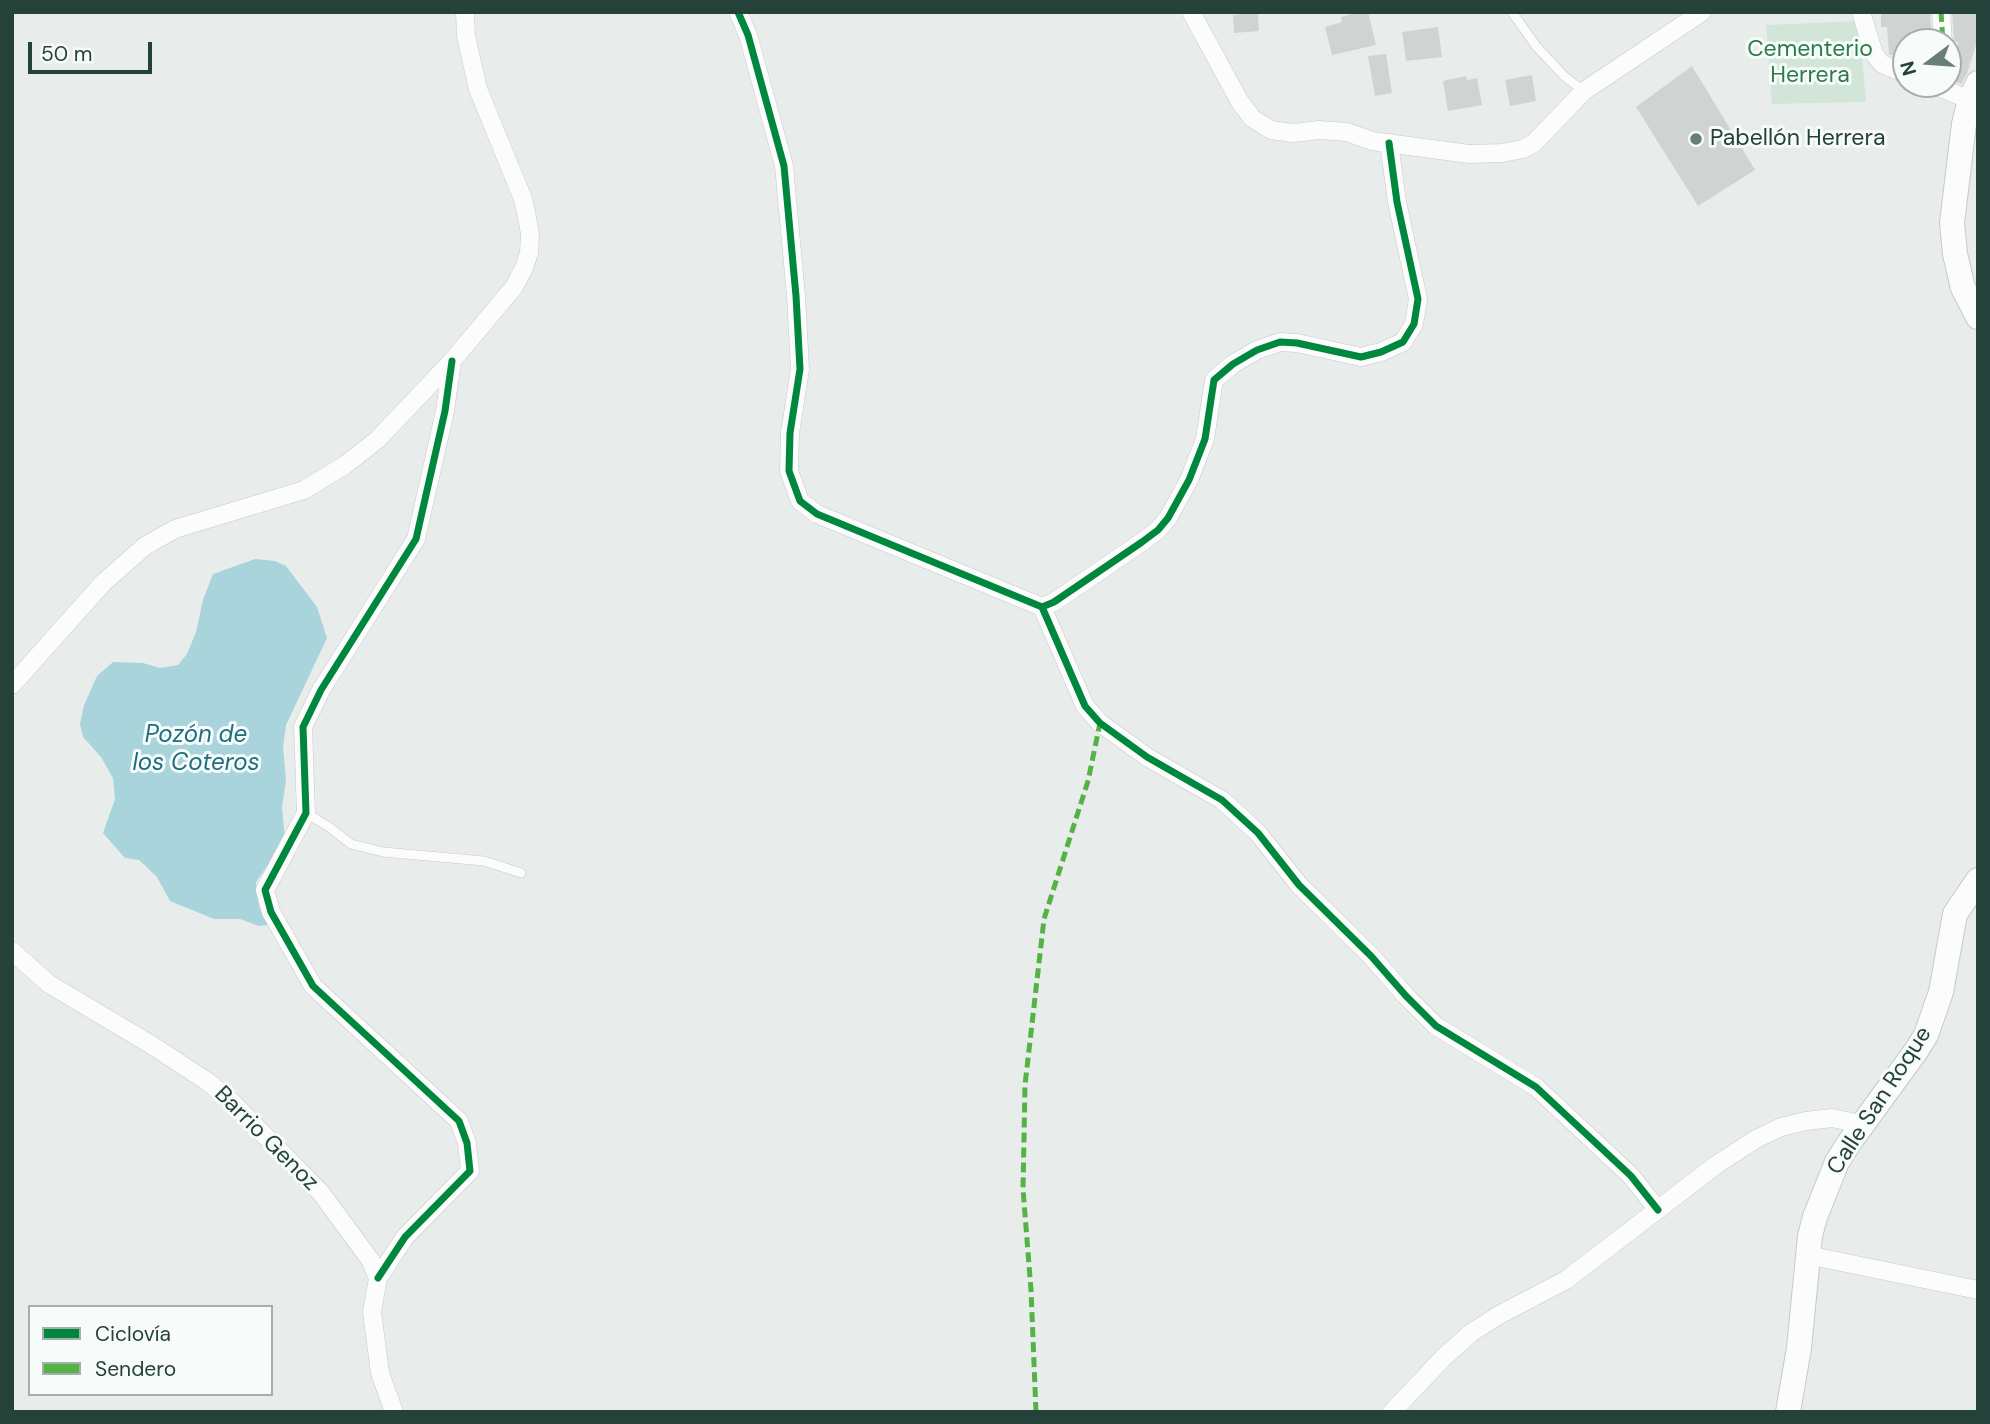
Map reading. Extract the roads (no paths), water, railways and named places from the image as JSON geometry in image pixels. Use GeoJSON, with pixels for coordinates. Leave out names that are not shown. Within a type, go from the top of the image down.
{"type":"FeatureCollection","features":[{"type":"Feature","properties":{"kind":"street"},"geometry":{"type":"LineString","coordinates":[[12,685],[103,583],[145,546],[175,529],[304,490],[345,465],[377,440],[452,361],[514,287],[526,261],[530,234],[523,199],[478,89],[466,36],[465,12]]}},
{"type":"Feature","properties":{"kind":"street"},"geometry":{"type":"LineString","coordinates":[[738,12],[748,35],[784,166],[800,369],[790,433],[789,471],[800,501],[828,519],[1042,607],[1085,706],[1100,723],[1147,757],[1222,800],[1258,833],[1298,885],[1371,956],[1436,1026],[1536,1087],[1630,1176],[1658,1210]]}},
{"type":"Feature","properties":{"kind":"street"},"geometry":{"type":"LineString","coordinates":[[1191,12],[1240,102],[1252,118],[1271,130],[1293,133],[1347,132],[1372,141],[1469,154],[1502,153],[1522,149],[1534,143],[1584,91],[1702,12]]}},
{"type":"Feature","properties":{"kind":"street"},"geometry":{"type":"LineString","coordinates":[[1861,12],[1874,54],[1882,64],[1892,68]]}},
{"type":"Feature","properties":{"kind":"street"},"geometry":{"type":"LineString","coordinates":[[1975,90],[1964,124],[1952,232],[1963,288],[1978,317]]}},
{"type":"Feature","properties":{"kind":"street"},"geometry":{"type":"LineString","coordinates":[[1042,607],[1054,602],[1142,542],[1168,518],[1189,480],[1205,439],[1214,380],[1233,364],[1257,350],[1280,342],[1297,342],[1361,357],[1403,342],[1414,324],[1419,299],[1397,202],[1389,143]]}},
{"type":"Feature","properties":{"kind":"street"},"geometry":{"type":"LineString","coordinates":[[394,1412],[380,1373],[372,1312],[378,1278],[405,1237],[470,1171],[467,1143],[459,1121],[313,986],[271,912],[265,890],[306,813],[303,727],[321,690],[416,539],[445,411],[452,361]]}},
{"type":"Feature","properties":{"kind":"street","name":"Calle San Roque"},"geometry":{"type":"LineString","coordinates":[[1788,1412],[1799,1348],[1810,1236],[1825,1190],[1837,1163],[1861,1124],[1926,1035],[1941,992],[1955,914],[1978,880]]}},
{"type":"Feature","properties":{"kind":"street","name":"Barrio Genoz"},"geometry":{"type":"LineString","coordinates":[[12,951],[49,984],[150,1044],[231,1101],[321,1193],[371,1261],[378,1278]]}},
{"type":"Feature","properties":{"kind":"street"},"geometry":{"type":"LineString","coordinates":[[1392,1412],[1444,1357],[1471,1333],[1566,1280],[1716,1165],[1756,1139],[1781,1127],[1832,1118],[1861,1124]]}},
{"type":"Feature","properties":{"kind":"street"},"geometry":{"type":"LineString","coordinates":[[1807,1255],[1978,1290]]}},
{"type":"Feature","properties":{"kind":"lane"},"geometry":{"type":"LineString","coordinates":[[1512,12],[1536,46],[1564,77],[1584,91]]}},
{"type":"Feature","properties":{"kind":"lane"},"geometry":{"type":"LineString","coordinates":[[306,813],[351,844],[383,852],[484,861],[522,873]]}},
{"type":"Feature","properties":{"kind":"water","name":"Pozón de los Coteros"},"geometry":{"type":"Polygon","coordinates":[[[255,559],[275,561],[286,566],[317,607],[327,638],[286,725],[283,747],[286,781],[282,807],[285,840],[256,882],[259,907],[269,925],[259,926],[240,919],[214,919],[170,901],[157,877],[139,860],[125,858],[103,833],[115,799],[113,778],[101,757],[83,737],[80,724],[84,705],[97,676],[113,662],[143,663],[160,668],[178,665],[187,654],[196,632],[203,600],[213,574],[255,559]]]}},
{"type":"Feature","properties":{"kind":"place","name":"Pabellón Herrera"},"geometry":{"type":"Point","coordinates":[1696,139]}},
{"type":"Feature","properties":{"kind":"park label","name":"Cementerio Herrera"},"geometry":{"type":"Point","coordinates":[1810,63]}}]}
